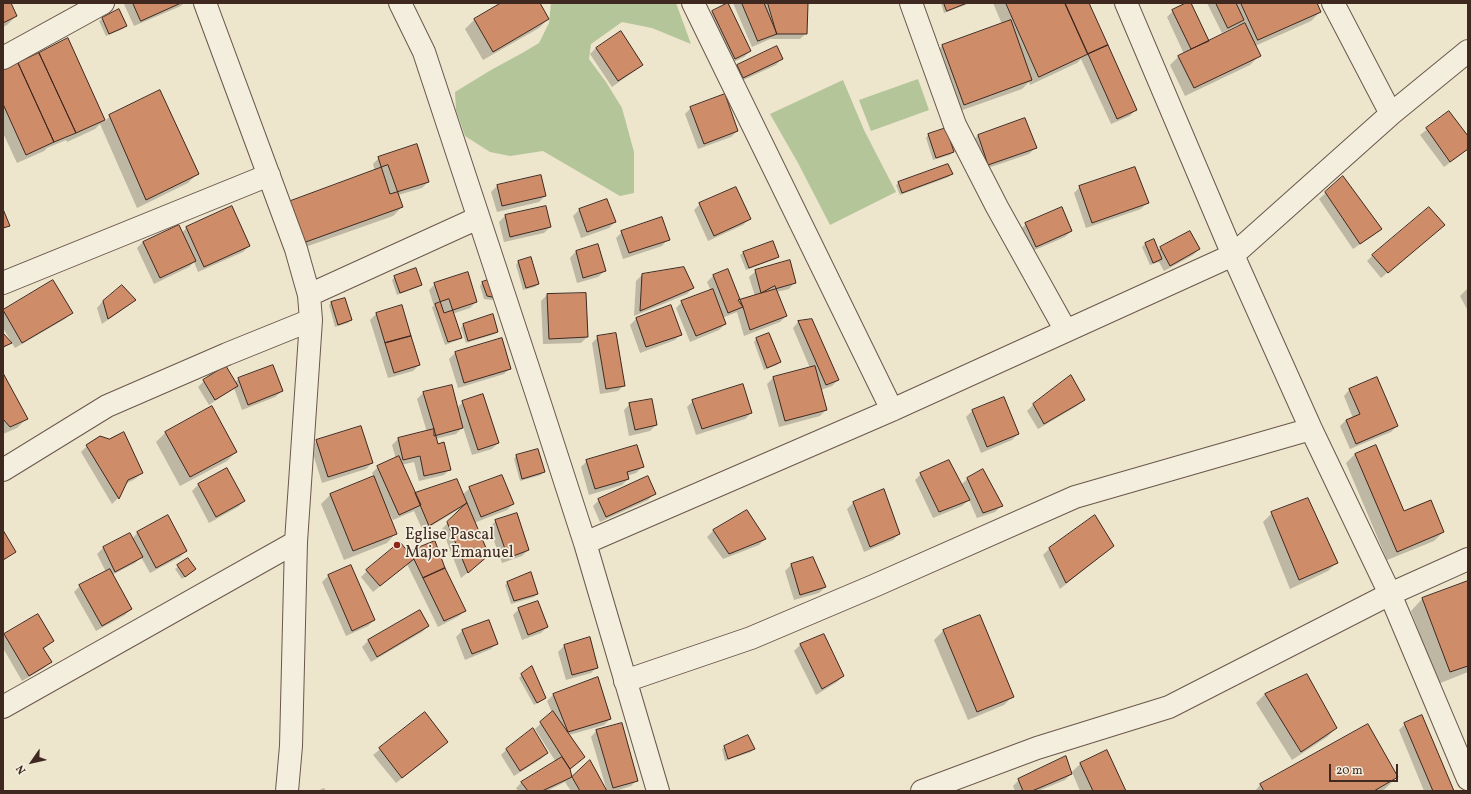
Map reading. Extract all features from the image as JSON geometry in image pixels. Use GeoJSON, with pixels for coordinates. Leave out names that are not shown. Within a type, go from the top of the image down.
{"type":"FeatureCollection","features":[{"type":"Feature","properties":{"kind":"street"},"geometry":{"type":"LineString","coordinates":[[3,58],[103,3]]}},
{"type":"Feature","properties":{"kind":"street"},"geometry":{"type":"LineString","coordinates":[[205,3],[296,249],[309,295],[311,320],[296,542],[291,746],[287,791]]}},
{"type":"Feature","properties":{"kind":"street"},"geometry":{"type":"LineString","coordinates":[[400,3],[424,52],[541,406],[584,543],[658,791]]}},
{"type":"Feature","properties":{"kind":"street"},"geometry":{"type":"LineString","coordinates":[[694,3],[774,172],[824,268],[892,410]]}},
{"type":"Feature","properties":{"kind":"street"},"geometry":{"type":"LineString","coordinates":[[911,3],[955,125],[997,207],[1066,331]]}},
{"type":"Feature","properties":{"kind":"street"},"geometry":{"type":"LineString","coordinates":[[1126,3],[1233,255],[1311,429],[1390,594],[1468,779]]}},
{"type":"Feature","properties":{"kind":"street"},"geometry":{"type":"LineString","coordinates":[[1333,3],[1391,114]]}},
{"type":"Feature","properties":{"kind":"street"},"geometry":{"type":"LineString","coordinates":[[584,543],[892,410],[1233,255],[1391,114],[1468,51]]}},
{"type":"Feature","properties":{"kind":"street"},"geometry":{"type":"LineString","coordinates":[[3,283],[269,175]]}},
{"type":"Feature","properties":{"kind":"street"},"geometry":{"type":"LineString","coordinates":[[309,295],[478,218]]}},
{"type":"Feature","properties":{"kind":"street"},"geometry":{"type":"LineString","coordinates":[[3,470],[107,406],[227,354],[311,320]]}},
{"type":"Feature","properties":{"kind":"street"},"geometry":{"type":"LineString","coordinates":[[625,681],[751,638],[876,585],[1075,497],[1311,429]]}},
{"type":"Feature","properties":{"kind":"street"},"geometry":{"type":"LineString","coordinates":[[3,707],[296,542]]}},
{"type":"Feature","properties":{"kind":"street"},"geometry":{"type":"LineString","coordinates":[[922,791],[1037,748],[1169,707],[1390,594],[1468,559]]}},
{"type":"Feature","properties":{"kind":"green space"},"geometry":{"type":"Polygon","coordinates":[[[551,3],[676,3],[691,44],[652,28],[622,22],[591,44],[589,59],[606,82],[622,108],[634,152],[634,193],[620,196],[543,151],[510,156],[490,152],[465,136],[456,110],[455,92],[539,43],[549,23],[551,3]]]}},
{"type":"Feature","properties":{"kind":"green space"},"geometry":{"type":"Polygon","coordinates":[[[918,79],[929,110],[871,131],[859,100],[918,79]]]}},
{"type":"Feature","properties":{"kind":"green space"},"geometry":{"type":"Polygon","coordinates":[[[843,80],[864,130],[896,192],[830,225],[798,163],[770,114],[843,80]]]}},
{"type":"Feature","properties":{"kind":"building"},"geometry":{"type":"Polygon","coordinates":[[[3,3],[11,3],[17,16],[3,23],[3,3]]]}},
{"type":"Feature","properties":{"kind":"building"},"geometry":{"type":"Polygon","coordinates":[[[133,3],[181,3],[141,21],[133,3]]]}},
{"type":"Feature","properties":{"kind":"building"},"geometry":{"type":"Polygon","coordinates":[[[501,3],[540,3],[549,19],[493,52],[474,19],[501,3]]]}},
{"type":"Feature","properties":{"kind":"building"},"geometry":{"type":"Polygon","coordinates":[[[728,3],[751,51],[735,59],[712,11],[728,3]]]}},
{"type":"Feature","properties":{"kind":"building"},"geometry":{"type":"Polygon","coordinates":[[[742,3],[764,3],[777,34],[758,41],[742,3]]]}},
{"type":"Feature","properties":{"kind":"building"},"geometry":{"type":"Polygon","coordinates":[[[768,3],[808,3],[807,34],[777,34],[768,3]]]}},
{"type":"Feature","properties":{"kind":"building"},"geometry":{"type":"Polygon","coordinates":[[[944,3],[967,3],[947,11],[944,3]]]}},
{"type":"Feature","properties":{"kind":"building"},"geometry":{"type":"Polygon","coordinates":[[[1006,3],[1065,3],[1088,54],[1039,77],[1006,3]]]}},
{"type":"Feature","properties":{"kind":"building"},"geometry":{"type":"Polygon","coordinates":[[[1065,3],[1089,3],[1108,45],[1088,54],[1065,3]]]}},
{"type":"Feature","properties":{"kind":"building"},"geometry":{"type":"Polygon","coordinates":[[[1186,3],[1191,3],[1209,41],[1191,49],[1172,10],[1186,3]]]}},
{"type":"Feature","properties":{"kind":"building"},"geometry":{"type":"Polygon","coordinates":[[[1216,3],[1236,3],[1244,20],[1228,28],[1216,3]]]}},
{"type":"Feature","properties":{"kind":"building"},"geometry":{"type":"Polygon","coordinates":[[[1241,3],[1317,3],[1321,12],[1258,40],[1241,3]]]}},
{"type":"Feature","properties":{"kind":"building"},"geometry":{"type":"Polygon","coordinates":[[[119,9],[127,26],[109,34],[102,18],[119,9]]]}},
{"type":"Feature","properties":{"kind":"building"},"geometry":{"type":"Polygon","coordinates":[[[1011,20],[1032,80],[964,105],[942,45],[1011,20]]]}},
{"type":"Feature","properties":{"kind":"building"},"geometry":{"type":"Polygon","coordinates":[[[1245,23],[1261,56],[1194,88],[1178,56],[1245,23]]]}},
{"type":"Feature","properties":{"kind":"building"},"geometry":{"type":"Polygon","coordinates":[[[621,31],[643,65],[618,81],[596,48],[621,31]]]}},
{"type":"Feature","properties":{"kind":"building"},"geometry":{"type":"Polygon","coordinates":[[[68,38],[105,120],[76,133],[39,53],[68,38]]]}},
{"type":"Feature","properties":{"kind":"building"},"geometry":{"type":"Polygon","coordinates":[[[1108,45],[1137,110],[1117,119],[1088,54],[1108,45]]]}},
{"type":"Feature","properties":{"kind":"building"},"geometry":{"type":"Polygon","coordinates":[[[777,46],[783,59],[743,78],[737,65],[777,46]]]}},
{"type":"Feature","properties":{"kind":"building"},"geometry":{"type":"Polygon","coordinates":[[[39,53],[76,133],[54,142],[18,63],[39,53]]]}},
{"type":"Feature","properties":{"kind":"building"},"geometry":{"type":"Polygon","coordinates":[[[18,63],[54,142],[26,155],[3,104],[3,69],[18,63]]]}},
{"type":"Feature","properties":{"kind":"building"},"geometry":{"type":"Polygon","coordinates":[[[160,90],[199,174],[146,200],[109,115],[160,90]]]}},
{"type":"Feature","properties":{"kind":"building"},"geometry":{"type":"Polygon","coordinates":[[[725,94],[738,131],[704,144],[690,107],[725,94]]]}},
{"type":"Feature","properties":{"kind":"building"},"geometry":{"type":"Polygon","coordinates":[[[1449,111],[1468,136],[1468,149],[1450,162],[1426,128],[1449,111]]]}},
{"type":"Feature","properties":{"kind":"building"},"geometry":{"type":"Polygon","coordinates":[[[1025,118],[1037,148],[988,165],[978,135],[1025,118]]]}},
{"type":"Feature","properties":{"kind":"building"},"geometry":{"type":"Polygon","coordinates":[[[946,128],[954,152],[936,158],[928,134],[946,128]]]}},
{"type":"Feature","properties":{"kind":"building"},"geometry":{"type":"Polygon","coordinates":[[[417,144],[429,182],[390,194],[378,157],[417,144]]]}},
{"type":"Feature","properties":{"kind":"building"},"geometry":{"type":"Polygon","coordinates":[[[948,164],[953,174],[902,193],[898,182],[948,164]]]}},
{"type":"Feature","properties":{"kind":"building"},"geometry":{"type":"Polygon","coordinates":[[[388,165],[403,207],[303,243],[288,202],[388,165]]]}},
{"type":"Feature","properties":{"kind":"building"},"geometry":{"type":"Polygon","coordinates":[[[1135,167],[1149,203],[1092,223],[1079,186],[1135,167]]]}},
{"type":"Feature","properties":{"kind":"building"},"geometry":{"type":"Polygon","coordinates":[[[541,175],[546,196],[502,206],[497,185],[541,175]]]}},
{"type":"Feature","properties":{"kind":"building"},"geometry":{"type":"Polygon","coordinates":[[[1343,176],[1382,229],[1360,244],[1325,192],[1343,176]]]}},
{"type":"Feature","properties":{"kind":"building"},"geometry":{"type":"Polygon","coordinates":[[[736,187],[751,219],[714,236],[699,203],[736,187]]]}},
{"type":"Feature","properties":{"kind":"building"},"geometry":{"type":"Polygon","coordinates":[[[607,199],[616,222],[587,232],[579,209],[607,199]]]}},
{"type":"Feature","properties":{"kind":"building"},"geometry":{"type":"Polygon","coordinates":[[[232,206],[250,246],[204,267],[186,227],[232,206]]]}},
{"type":"Feature","properties":{"kind":"building"},"geometry":{"type":"Polygon","coordinates":[[[546,206],[551,227],[510,237],[505,215],[546,206]]]}},
{"type":"Feature","properties":{"kind":"building"},"geometry":{"type":"Polygon","coordinates":[[[1062,207],[1072,231],[1036,247],[1025,223],[1062,207]]]}},
{"type":"Feature","properties":{"kind":"building"},"geometry":{"type":"Polygon","coordinates":[[[1429,207],[1445,225],[1388,273],[1372,255],[1429,207]]]}},
{"type":"Feature","properties":{"kind":"building"},"geometry":{"type":"Polygon","coordinates":[[[3,209],[10,226],[3,228],[3,209]]]}},
{"type":"Feature","properties":{"kind":"building"},"geometry":{"type":"Polygon","coordinates":[[[662,217],[670,240],[629,253],[621,231],[662,217]]]}},
{"type":"Feature","properties":{"kind":"building"},"geometry":{"type":"Polygon","coordinates":[[[179,225],[196,261],[160,278],[143,242],[179,225]]]}},
{"type":"Feature","properties":{"kind":"building"},"geometry":{"type":"Polygon","coordinates":[[[1190,231],[1200,249],[1170,266],[1160,247],[1190,231]]]}},
{"type":"Feature","properties":{"kind":"building"},"geometry":{"type":"Polygon","coordinates":[[[1154,239],[1162,259],[1153,263],[1145,243],[1154,239]]]}},
{"type":"Feature","properties":{"kind":"building"},"geometry":{"type":"Polygon","coordinates":[[[773,241],[779,257],[749,268],[743,252],[773,241]]]}},
{"type":"Feature","properties":{"kind":"building"},"geometry":{"type":"Polygon","coordinates":[[[598,244],[606,271],[583,278],[576,251],[598,244]]]}},
{"type":"Feature","properties":{"kind":"building"},"geometry":{"type":"Polygon","coordinates":[[[531,257],[539,284],[526,288],[518,261],[531,257]]]}},
{"type":"Feature","properties":{"kind":"building"},"geometry":{"type":"Polygon","coordinates":[[[790,260],[796,283],[761,293],[755,270],[790,260]]]}},
{"type":"Feature","properties":{"kind":"building"},"geometry":{"type":"Polygon","coordinates":[[[684,267],[694,288],[640,311],[642,274],[684,267]]]}},
{"type":"Feature","properties":{"kind":"building"},"geometry":{"type":"Polygon","coordinates":[[[416,268],[422,285],[400,293],[394,276],[416,268]]]}},
{"type":"Feature","properties":{"kind":"building"},"geometry":{"type":"Polygon","coordinates":[[[728,269],[743,307],[728,313],[713,275],[728,269]]]}},
{"type":"Feature","properties":{"kind":"building"},"geometry":{"type":"Polygon","coordinates":[[[468,272],[477,302],[444,313],[434,283],[468,272]]]}},
{"type":"Feature","properties":{"kind":"building"},"geometry":{"type":"Polygon","coordinates":[[[491,279],[497,298],[487,296],[482,282],[491,279]]]}},
{"type":"Feature","properties":{"kind":"building"},"geometry":{"type":"Polygon","coordinates":[[[53,280],[73,313],[22,343],[3,310],[53,280]]]}},
{"type":"Feature","properties":{"kind":"building"},"geometry":{"type":"Polygon","coordinates":[[[122,285],[136,300],[108,319],[103,301],[122,285]]]}},
{"type":"Feature","properties":{"kind":"building"},"geometry":{"type":"Polygon","coordinates":[[[775,286],[787,316],[750,330],[743,307],[738,300],[761,293],[775,286]]]}},
{"type":"Feature","properties":{"kind":"building"},"geometry":{"type":"Polygon","coordinates":[[[713,289],[726,324],[696,336],[681,301],[713,289]]]}},
{"type":"Feature","properties":{"kind":"building"},"geometry":{"type":"Polygon","coordinates":[[[586,293],[588,337],[549,339],[547,294],[586,293]]]}},
{"type":"Feature","properties":{"kind":"building"},"geometry":{"type":"Polygon","coordinates":[[[345,298],[352,320],[338,325],[331,302],[345,298]]]}},
{"type":"Feature","properties":{"kind":"building"},"geometry":{"type":"Polygon","coordinates":[[[449,299],[462,338],[448,342],[435,304],[449,299]]]}},
{"type":"Feature","properties":{"kind":"building"},"geometry":{"type":"Polygon","coordinates":[[[402,305],[411,336],[385,343],[376,313],[402,305]]]}},
{"type":"Feature","properties":{"kind":"building"},"geometry":{"type":"Polygon","coordinates":[[[671,305],[682,335],[646,347],[636,318],[671,305]]]}},
{"type":"Feature","properties":{"kind":"building"},"geometry":{"type":"Polygon","coordinates":[[[493,314],[498,332],[468,341],[463,324],[493,314]]]}},
{"type":"Feature","properties":{"kind":"building"},"geometry":{"type":"Polygon","coordinates":[[[812,319],[839,380],[826,385],[798,321],[812,319]]]}},
{"type":"Feature","properties":{"kind":"building"},"geometry":{"type":"Polygon","coordinates":[[[3,333],[12,343],[3,347],[3,333]]]}},
{"type":"Feature","properties":{"kind":"building"},"geometry":{"type":"Polygon","coordinates":[[[616,333],[625,386],[606,389],[597,336],[616,333]]]}},
{"type":"Feature","properties":{"kind":"building"},"geometry":{"type":"Polygon","coordinates":[[[769,333],[781,362],[767,368],[756,338],[769,333]]]}},
{"type":"Feature","properties":{"kind":"building"},"geometry":{"type":"Polygon","coordinates":[[[411,336],[420,365],[394,373],[385,343],[411,336]]]}},
{"type":"Feature","properties":{"kind":"building"},"geometry":{"type":"Polygon","coordinates":[[[502,338],[511,369],[464,383],[455,352],[502,338]]]}},
{"type":"Feature","properties":{"kind":"building"},"geometry":{"type":"Polygon","coordinates":[[[273,365],[283,391],[248,405],[238,378],[273,365]]]}},
{"type":"Feature","properties":{"kind":"building"},"geometry":{"type":"Polygon","coordinates":[[[226,366],[238,386],[215,400],[203,380],[226,366]]]}},
{"type":"Feature","properties":{"kind":"building"},"geometry":{"type":"Polygon","coordinates":[[[815,366],[827,410],[785,421],[773,377],[815,366]]]}},
{"type":"Feature","properties":{"kind":"building"},"geometry":{"type":"Polygon","coordinates":[[[3,373],[28,419],[10,427],[3,419],[3,373]]]}},
{"type":"Feature","properties":{"kind":"building"},"geometry":{"type":"Polygon","coordinates":[[[1071,375],[1085,400],[1044,424],[1033,404],[1071,375]]]}},
{"type":"Feature","properties":{"kind":"building"},"geometry":{"type":"Polygon","coordinates":[[[1377,377],[1398,426],[1356,444],[1346,420],[1360,414],[1349,389],[1377,377]]]}},
{"type":"Feature","properties":{"kind":"building"},"geometry":{"type":"Polygon","coordinates":[[[743,384],[752,413],[702,429],[692,400],[743,384]]]}},
{"type":"Feature","properties":{"kind":"building"},"geometry":{"type":"Polygon","coordinates":[[[452,385],[463,428],[434,436],[434,429],[423,392],[452,385]]]}},
{"type":"Feature","properties":{"kind":"building"},"geometry":{"type":"Polygon","coordinates":[[[483,394],[499,443],[478,450],[462,401],[483,394]]]}},
{"type":"Feature","properties":{"kind":"building"},"geometry":{"type":"Polygon","coordinates":[[[1004,397],[1019,434],[987,447],[972,410],[1004,397]]]}},
{"type":"Feature","properties":{"kind":"building"},"geometry":{"type":"Polygon","coordinates":[[[652,399],[657,425],[635,430],[629,403],[652,399]]]}},
{"type":"Feature","properties":{"kind":"building"},"geometry":{"type":"Polygon","coordinates":[[[212,406],[237,452],[190,477],[165,432],[212,406]]]}},
{"type":"Feature","properties":{"kind":"building"},"geometry":{"type":"Polygon","coordinates":[[[361,426],[373,463],[328,477],[316,440],[361,426]]]}},
{"type":"Feature","properties":{"kind":"building"},"geometry":{"type":"Polygon","coordinates":[[[434,429],[438,444],[444,442],[451,470],[424,476],[420,456],[403,460],[398,438],[434,429]]]}},
{"type":"Feature","properties":{"kind":"building"},"geometry":{"type":"Polygon","coordinates":[[[124,432],[143,473],[128,480],[119,499],[86,445],[100,436],[109,439],[124,432]]]}},
{"type":"Feature","properties":{"kind":"building"},"geometry":{"type":"Polygon","coordinates":[[[637,445],[644,467],[627,472],[629,479],[595,489],[586,460],[637,445]]]}},
{"type":"Feature","properties":{"kind":"building"},"geometry":{"type":"Polygon","coordinates":[[[1376,445],[1404,511],[1431,500],[1444,532],[1397,552],[1355,454],[1376,445]]]}},
{"type":"Feature","properties":{"kind":"building"},"geometry":{"type":"Polygon","coordinates":[[[538,449],[545,472],[522,479],[516,455],[538,449]]]}},
{"type":"Feature","properties":{"kind":"building"},"geometry":{"type":"Polygon","coordinates":[[[399,456],[421,505],[399,515],[377,466],[399,456]]]}},
{"type":"Feature","properties":{"kind":"building"},"geometry":{"type":"Polygon","coordinates":[[[949,460],[970,500],[939,512],[920,473],[949,460]]]}},
{"type":"Feature","properties":{"kind":"building"},"geometry":{"type":"Polygon","coordinates":[[[227,468],[245,501],[216,517],[198,484],[227,468]]]}},
{"type":"Feature","properties":{"kind":"building"},"geometry":{"type":"Polygon","coordinates":[[[983,469],[1003,506],[983,513],[967,478],[983,469]]]}},
{"type":"Feature","properties":{"kind":"building"},"geometry":{"type":"Polygon","coordinates":[[[502,475],[514,504],[481,517],[469,487],[502,475]]]}},
{"type":"Feature","properties":{"kind":"building"},"geometry":{"type":"Polygon","coordinates":[[[374,476],[397,534],[353,551],[330,494],[374,476]]]}},
{"type":"Feature","properties":{"kind":"building"},"geometry":{"type":"Polygon","coordinates":[[[648,476],[656,494],[606,517],[598,499],[648,476]]]}},
{"type":"Feature","properties":{"kind":"building"},"geometry":{"type":"Polygon","coordinates":[[[457,479],[467,503],[429,526],[415,493],[457,479]]]}},
{"type":"Feature","properties":{"kind":"building"},"geometry":{"type":"Polygon","coordinates":[[[884,489],[900,534],[870,547],[853,502],[884,489]]]}},
{"type":"Feature","properties":{"kind":"building"},"geometry":{"type":"Polygon","coordinates":[[[1308,498],[1338,563],[1299,580],[1271,512],[1308,498]]]}},
{"type":"Feature","properties":{"kind":"building"},"geometry":{"type":"Polygon","coordinates":[[[467,503],[489,555],[468,573],[447,522],[467,503]]]}},
{"type":"Feature","properties":{"kind":"building"},"geometry":{"type":"Polygon","coordinates":[[[747,510],[766,539],[729,554],[713,530],[747,510]]]}},
{"type":"Feature","properties":{"kind":"building"},"geometry":{"type":"Polygon","coordinates":[[[517,513],[529,550],[508,558],[495,520],[517,513]]]}},
{"type":"Feature","properties":{"kind":"building"},"geometry":{"type":"Polygon","coordinates":[[[168,515],[187,551],[156,568],[137,532],[168,515]]]}},
{"type":"Feature","properties":{"kind":"building"},"geometry":{"type":"Polygon","coordinates":[[[1095,515],[1114,546],[1066,583],[1049,548],[1095,515]]]}},
{"type":"Feature","properties":{"kind":"building"},"geometry":{"type":"Polygon","coordinates":[[[3,530],[16,552],[3,560],[3,530]]]}},
{"type":"Feature","properties":{"kind":"building"},"geometry":{"type":"Polygon","coordinates":[[[130,533],[143,557],[115,572],[103,547],[130,533]]]}},
{"type":"Feature","properties":{"kind":"building"},"geometry":{"type":"Polygon","coordinates":[[[435,541],[445,568],[423,578],[410,551],[435,541]]]}},
{"type":"Feature","properties":{"kind":"building"},"geometry":{"type":"Polygon","coordinates":[[[400,542],[414,559],[380,586],[366,570],[400,542]]]}},
{"type":"Feature","properties":{"kind":"building"},"geometry":{"type":"Polygon","coordinates":[[[813,557],[826,587],[800,595],[791,564],[813,557]]]}},
{"type":"Feature","properties":{"kind":"building"},"geometry":{"type":"Polygon","coordinates":[[[188,558],[196,569],[185,577],[177,565],[188,558]]]}},
{"type":"Feature","properties":{"kind":"building"},"geometry":{"type":"Polygon","coordinates":[[[351,565],[375,620],[352,631],[328,575],[351,565]]]}},
{"type":"Feature","properties":{"kind":"building"},"geometry":{"type":"Polygon","coordinates":[[[445,568],[466,611],[444,621],[423,578],[445,568]]]}},
{"type":"Feature","properties":{"kind":"building"},"geometry":{"type":"Polygon","coordinates":[[[110,569],[132,609],[102,626],[79,585],[110,569]]]}},
{"type":"Feature","properties":{"kind":"building"},"geometry":{"type":"Polygon","coordinates":[[[531,572],[538,594],[514,601],[507,582],[531,572]]]}},
{"type":"Feature","properties":{"kind":"building"},"geometry":{"type":"Polygon","coordinates":[[[1468,581],[1468,666],[1450,672],[1422,598],[1468,581]]]}},
{"type":"Feature","properties":{"kind":"building"},"geometry":{"type":"Polygon","coordinates":[[[538,601],[548,627],[528,635],[518,608],[538,601]]]}},
{"type":"Feature","properties":{"kind":"building"},"geometry":{"type":"Polygon","coordinates":[[[420,610],[429,626],[377,657],[368,640],[420,610]]]}},
{"type":"Feature","properties":{"kind":"building"},"geometry":{"type":"Polygon","coordinates":[[[38,614],[54,641],[43,648],[52,662],[29,676],[4,634],[38,614]]]}},
{"type":"Feature","properties":{"kind":"building"},"geometry":{"type":"Polygon","coordinates":[[[980,615],[1014,697],[977,712],[943,630],[980,615]]]}},
{"type":"Feature","properties":{"kind":"building"},"geometry":{"type":"Polygon","coordinates":[[[489,620],[498,644],[472,654],[462,630],[489,620]]]}},
{"type":"Feature","properties":{"kind":"building"},"geometry":{"type":"Polygon","coordinates":[[[824,634],[844,676],[822,689],[800,644],[824,634]]]}},
{"type":"Feature","properties":{"kind":"building"},"geometry":{"type":"Polygon","coordinates":[[[590,637],[598,668],[572,675],[564,645],[590,637]]]}},
{"type":"Feature","properties":{"kind":"building"},"geometry":{"type":"Polygon","coordinates":[[[532,666],[546,698],[537,703],[521,674],[532,666]]]}},
{"type":"Feature","properties":{"kind":"building"},"geometry":{"type":"Polygon","coordinates":[[[1307,674],[1337,728],[1301,752],[1265,694],[1307,674]]]}},
{"type":"Feature","properties":{"kind":"building"},"geometry":{"type":"Polygon","coordinates":[[[598,677],[611,719],[568,732],[553,694],[598,677]]]}},
{"type":"Feature","properties":{"kind":"building"},"geometry":{"type":"Polygon","coordinates":[[[553,711],[585,757],[570,769],[540,722],[553,711]]]}},
{"type":"Feature","properties":{"kind":"building"},"geometry":{"type":"Polygon","coordinates":[[[425,712],[448,742],[402,778],[379,748],[425,712]]]}},
{"type":"Feature","properties":{"kind":"building"},"geometry":{"type":"Polygon","coordinates":[[[1422,715],[1454,791],[1433,791],[1404,723],[1422,715]]]}},
{"type":"Feature","properties":{"kind":"building"},"geometry":{"type":"Polygon","coordinates":[[[622,723],[638,781],[613,788],[596,730],[622,723]]]}},
{"type":"Feature","properties":{"kind":"building"},"geometry":{"type":"Polygon","coordinates":[[[1368,724],[1398,777],[1374,791],[1264,791],[1260,784],[1368,724]]]}},
{"type":"Feature","properties":{"kind":"building"},"geometry":{"type":"Polygon","coordinates":[[[533,728],[548,753],[520,771],[506,749],[533,728]]]}},
{"type":"Feature","properties":{"kind":"building"},"geometry":{"type":"Polygon","coordinates":[[[748,735],[755,749],[728,759],[724,746],[748,735]]]}},
{"type":"Feature","properties":{"kind":"building"},"geometry":{"type":"Polygon","coordinates":[[[1107,750],[1126,791],[1093,791],[1080,763],[1107,750]]]}},
{"type":"Feature","properties":{"kind":"building"},"geometry":{"type":"Polygon","coordinates":[[[1066,756],[1072,774],[1032,791],[1023,791],[1018,779],[1066,756]]]}},
{"type":"Feature","properties":{"kind":"building"},"geometry":{"type":"Polygon","coordinates":[[[562,757],[570,769],[572,777],[542,791],[528,791],[521,782],[562,757]]]}},
{"type":"Feature","properties":{"kind":"building"},"geometry":{"type":"Polygon","coordinates":[[[590,760],[607,791],[580,791],[572,777],[590,760]]]}},
{"type":"Feature","properties":{"kind":"place","name":"Eglise Pascal Major Emanuel"},"geometry":{"type":"Point","coordinates":[397,545]}}]}
